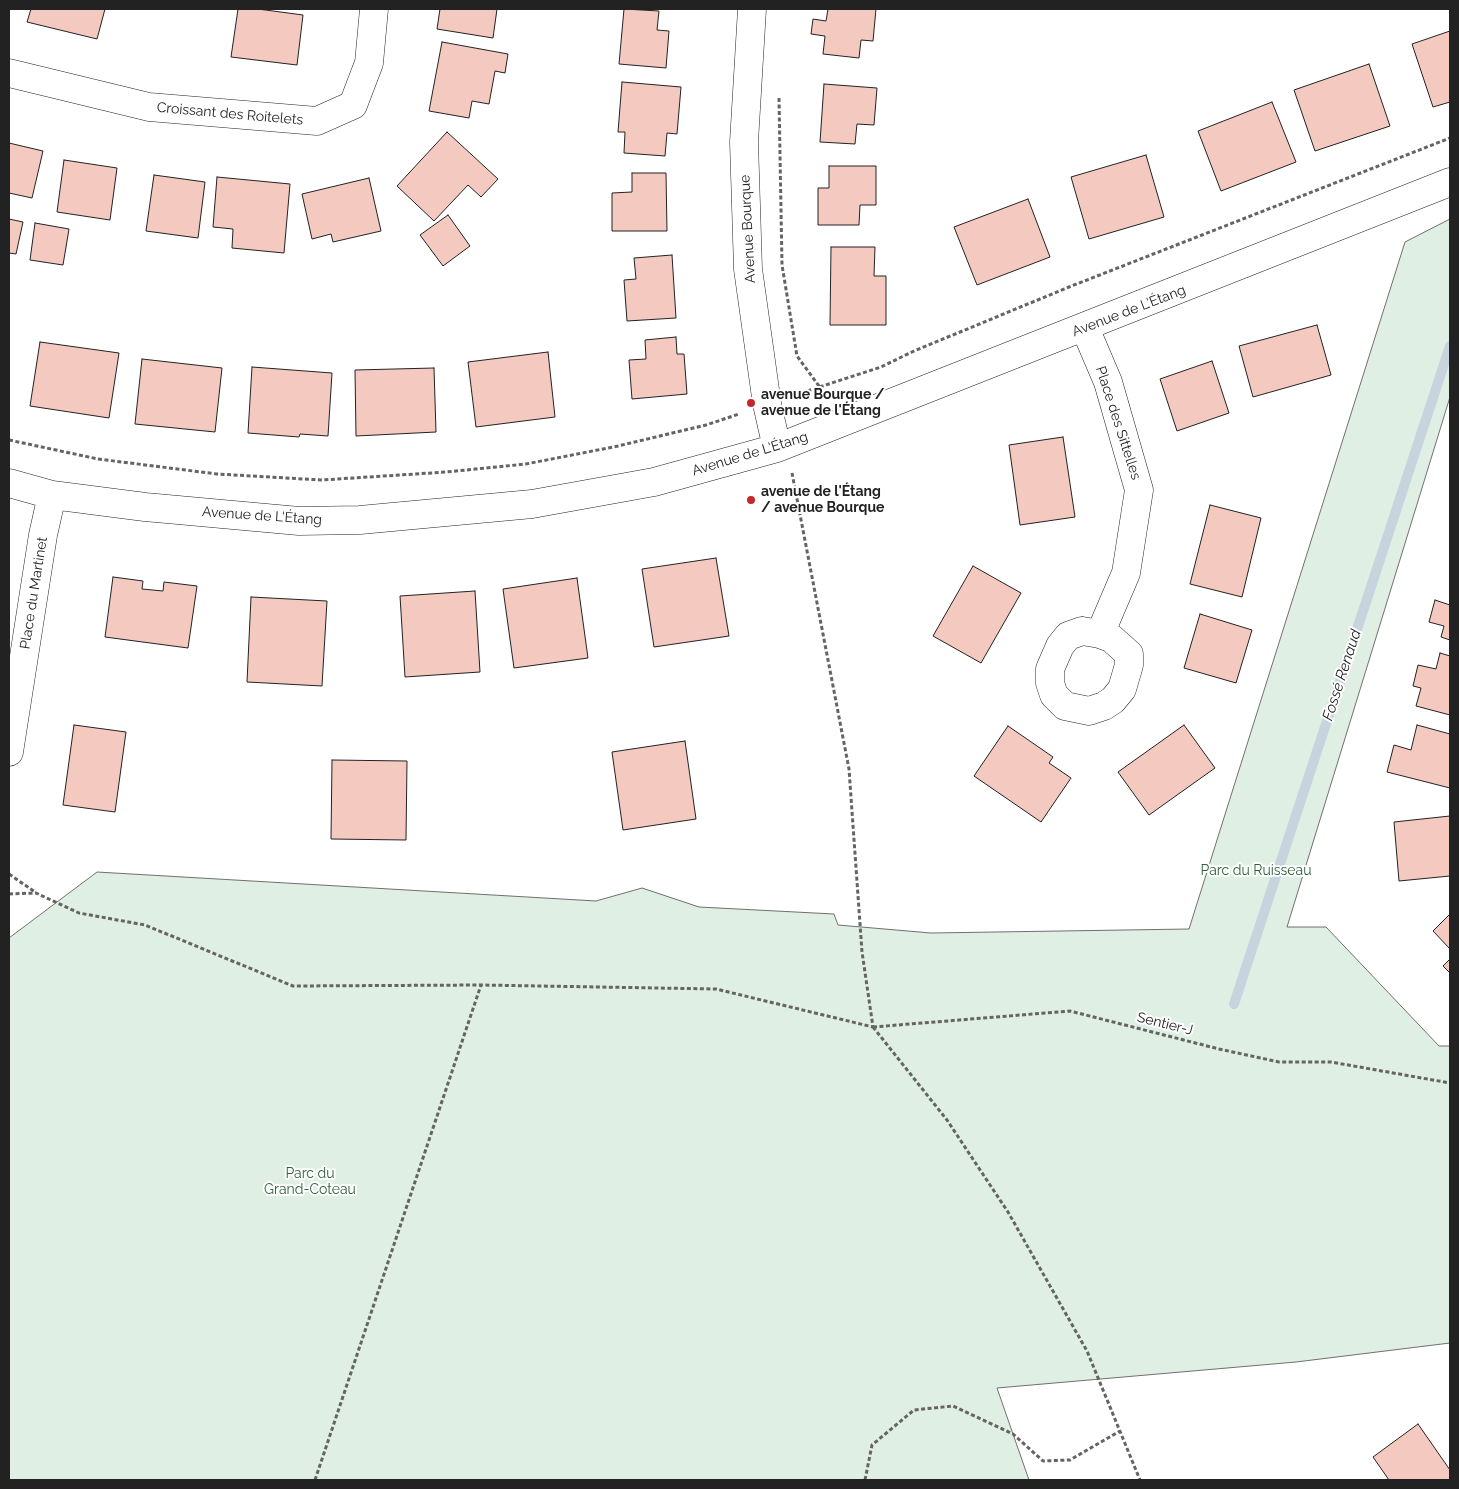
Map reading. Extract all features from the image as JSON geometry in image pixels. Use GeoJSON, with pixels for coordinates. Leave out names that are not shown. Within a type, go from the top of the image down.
{"type":"FeatureCollection","features":[{"type":"Feature","properties":{"kind":"street","name":"Croissant des Roitelets"},"geometry":{"type":"LineString","coordinates":[[9,73],[149,108],[317,121],[353,104],[369,63],[374,9]]}},
{"type":"Feature","properties":{"kind":"street","name":"Avenue Bourque"},"geometry":{"type":"LineString","coordinates":[[752,9],[744,142],[748,269],[768,404],[777,448]]}},
{"type":"Feature","properties":{"kind":"street","name":"Avenue de L'Étang"},"geometry":{"type":"LineString","coordinates":[[9,483],[52,494],[231,516],[298,521],[360,520],[532,504],[654,482],[777,448],[1085,328],[1450,182]]}},
{"type":"Feature","properties":{"kind":"street","name":"Place des Sittelles"},"geometry":{"type":"LineString","coordinates":[[1085,328],[1108,382],[1139,490],[1126,573],[1100,634]]}},
{"type":"Feature","properties":{"kind":"street","name":"Place du Martinet"},"geometry":{"type":"LineString","coordinates":[[9,752],[43,535],[52,494]]}},
{"type":"Feature","properties":{"kind":"path"},"geometry":{"type":"LineString","coordinates":[[779,95],[782,266],[797,356],[819,386],[881,367],[914,351],[1060,290],[1450,138]]}},
{"type":"Feature","properties":{"kind":"path"},"geometry":{"type":"LineString","coordinates":[[9,440],[98,459],[208,473],[322,480],[446,472],[526,464],[618,446],[706,425],[734,416]]}},
{"type":"Feature","properties":{"kind":"path"},"geometry":{"type":"LineString","coordinates":[[777,448],[792,473],[849,769],[862,952],[873,1027],[947,1120],[1008,1212],[1087,1351],[1140,1480]]}},
{"type":"Feature","properties":{"kind":"path","name":"Sentier-J"},"geometry":{"type":"LineString","coordinates":[[9,874],[36,893],[79,913],[145,925],[294,986],[481,985],[716,989],[873,1027],[1070,1011],[1219,1049],[1279,1062],[1331,1062],[1450,1083]]}},
{"type":"Feature","properties":{"kind":"path"},"geometry":{"type":"LineString","coordinates":[[9,894],[36,893]]}},
{"type":"Feature","properties":{"kind":"path"},"geometry":{"type":"LineString","coordinates":[[315,1480],[481,985]]}},
{"type":"Feature","properties":{"kind":"path"},"geometry":{"type":"LineString","coordinates":[[864,1480],[872,1444],[914,1410],[953,1406],[1013,1434],[1043,1461],[1070,1460],[1120,1431]]}},
{"type":"Feature","properties":{"kind":"green space","name":"Parc du Grand-Coteau"},"geometry":{"type":"Polygon","coordinates":[[[1450,219],[1450,397],[1287,927],[1326,927],[1439,1046],[1450,1046],[1450,1343],[1296,1362],[997,1388],[1029,1480],[9,1480],[9,938],[97,872],[596,901],[642,888],[699,907],[834,914],[838,925],[931,933],[1189,929],[1405,242],[1450,219]]]}},
{"type":"Feature","properties":{"kind":"building"},"geometry":{"type":"Polygon","coordinates":[[[31,9],[105,9],[97,39],[27,22],[31,9]]]}},
{"type":"Feature","properties":{"kind":"building"},"geometry":{"type":"Polygon","coordinates":[[[238,9],[258,9],[303,15],[297,65],[231,57],[238,9]]]}},
{"type":"Feature","properties":{"kind":"building"},"geometry":{"type":"Polygon","coordinates":[[[440,9],[497,9],[493,38],[437,29],[440,9]]]}},
{"type":"Feature","properties":{"kind":"building"},"geometry":{"type":"Polygon","coordinates":[[[624,9],[659,11],[657,30],[669,31],[666,68],[619,64],[624,9]]]}},
{"type":"Feature","properties":{"kind":"building"},"geometry":{"type":"Polygon","coordinates":[[[828,9],[876,9],[873,41],[861,40],[859,58],[823,54],[825,36],[811,34],[813,19],[826,21],[828,9]]]}},
{"type":"Feature","properties":{"kind":"building"},"geometry":{"type":"Polygon","coordinates":[[[1450,31],[1450,102],[1433,107],[1412,44],[1450,31]]]}},
{"type":"Feature","properties":{"kind":"building"},"geometry":{"type":"Polygon","coordinates":[[[442,42],[508,54],[505,73],[495,71],[489,104],[472,101],[469,118],[429,111],[442,42]]]}},
{"type":"Feature","properties":{"kind":"building"},"geometry":{"type":"Polygon","coordinates":[[[1369,64],[1390,126],[1315,151],[1294,90],[1369,64]]]}},
{"type":"Feature","properties":{"kind":"building"},"geometry":{"type":"Polygon","coordinates":[[[622,82],[681,87],[677,134],[667,133],[665,156],[624,153],[625,132],[618,132],[622,82]]]}},
{"type":"Feature","properties":{"kind":"building"},"geometry":{"type":"Polygon","coordinates":[[[824,84],[877,88],[874,125],[857,124],[855,144],[820,142],[824,84]]]}},
{"type":"Feature","properties":{"kind":"building"},"geometry":{"type":"Polygon","coordinates":[[[1272,102],[1296,162],[1221,191],[1198,131],[1272,102]]]}},
{"type":"Feature","properties":{"kind":"building"},"geometry":{"type":"Polygon","coordinates":[[[447,132],[498,179],[481,197],[468,185],[434,221],[397,186],[447,132]]]}},
{"type":"Feature","properties":{"kind":"building"},"geometry":{"type":"Polygon","coordinates":[[[9,143],[43,151],[32,198],[9,193],[9,143]]]}},
{"type":"Feature","properties":{"kind":"building"},"geometry":{"type":"Polygon","coordinates":[[[1146,155],[1164,217],[1089,239],[1071,177],[1146,155]]]}},
{"type":"Feature","properties":{"kind":"building"},"geometry":{"type":"Polygon","coordinates":[[[64,160],[117,168],[110,220],[57,212],[64,160]]]}},
{"type":"Feature","properties":{"kind":"building"},"geometry":{"type":"Polygon","coordinates":[[[829,166],[876,166],[876,205],[860,205],[859,225],[818,225],[818,188],[829,188],[829,166]]]}},
{"type":"Feature","properties":{"kind":"building"},"geometry":{"type":"Polygon","coordinates":[[[632,173],[666,173],[667,231],[612,231],[612,193],[632,192],[632,173]]]}},
{"type":"Feature","properties":{"kind":"building"},"geometry":{"type":"Polygon","coordinates":[[[154,175],[205,182],[198,238],[146,231],[154,175]]]}},
{"type":"Feature","properties":{"kind":"building"},"geometry":{"type":"Polygon","coordinates":[[[217,177],[290,184],[284,253],[232,248],[233,229],[213,227],[217,177]]]}},
{"type":"Feature","properties":{"kind":"building"},"geometry":{"type":"Polygon","coordinates":[[[369,178],[381,231],[333,242],[331,234],[312,239],[302,194],[369,178]]]}},
{"type":"Feature","properties":{"kind":"building"},"geometry":{"type":"Polygon","coordinates":[[[1028,199],[1050,257],[977,285],[954,227],[1028,199]]]}},
{"type":"Feature","properties":{"kind":"building"},"geometry":{"type":"Polygon","coordinates":[[[448,215],[470,246],[443,266],[420,235],[448,215]]]}},
{"type":"Feature","properties":{"kind":"building"},"geometry":{"type":"Polygon","coordinates":[[[9,219],[23,222],[16,254],[9,253],[9,219]]]}},
{"type":"Feature","properties":{"kind":"building"},"geometry":{"type":"Polygon","coordinates":[[[35,223],[69,229],[63,265],[30,260],[35,223]]]}},
{"type":"Feature","properties":{"kind":"building"},"geometry":{"type":"Polygon","coordinates":[[[831,247],[875,247],[874,276],[886,276],[886,325],[830,325],[831,247]]]}},
{"type":"Feature","properties":{"kind":"building"},"geometry":{"type":"Polygon","coordinates":[[[672,255],[676,318],[627,321],[624,280],[636,279],[634,258],[672,255]]]}},
{"type":"Feature","properties":{"kind":"building"},"geometry":{"type":"Polygon","coordinates":[[[1317,325],[1331,375],[1253,397],[1239,346],[1317,325]]]}},
{"type":"Feature","properties":{"kind":"building"},"geometry":{"type":"Polygon","coordinates":[[[676,337],[677,354],[684,354],[687,394],[632,399],[629,360],[646,359],[645,340],[676,337]]]}},
{"type":"Feature","properties":{"kind":"building"},"geometry":{"type":"Polygon","coordinates":[[[40,342],[119,353],[109,418],[30,406],[40,342]]]}},
{"type":"Feature","properties":{"kind":"building"},"geometry":{"type":"Polygon","coordinates":[[[548,352],[555,417],[476,427],[468,362],[548,352]]]}},
{"type":"Feature","properties":{"kind":"building"},"geometry":{"type":"Polygon","coordinates":[[[142,359],[222,368],[215,432],[135,424],[142,359]]]}},
{"type":"Feature","properties":{"kind":"building"},"geometry":{"type":"Polygon","coordinates":[[[1212,361],[1229,413],[1177,431],[1160,379],[1212,361]]]}},
{"type":"Feature","properties":{"kind":"building"},"geometry":{"type":"Polygon","coordinates":[[[252,367],[332,373],[328,436],[300,434],[299,437],[248,433],[252,367]]]}},
{"type":"Feature","properties":{"kind":"building"},"geometry":{"type":"Polygon","coordinates":[[[434,368],[436,432],[356,436],[355,370],[434,368]]]}},
{"type":"Feature","properties":{"kind":"building"},"geometry":{"type":"Polygon","coordinates":[[[1063,437],[1075,517],[1020,525],[1009,445],[1063,437]]]}},
{"type":"Feature","properties":{"kind":"building"},"geometry":{"type":"Polygon","coordinates":[[[1210,505],[1261,518],[1242,597],[1190,584],[1210,505]]]}},
{"type":"Feature","properties":{"kind":"building"},"geometry":{"type":"Polygon","coordinates":[[[716,558],[729,636],[654,647],[642,569],[716,558]]]}},
{"type":"Feature","properties":{"kind":"building"},"geometry":{"type":"Polygon","coordinates":[[[973,566],[1021,593],[981,663],[933,636],[973,566]]]}},
{"type":"Feature","properties":{"kind":"building"},"geometry":{"type":"Polygon","coordinates":[[[113,577],[143,581],[142,589],[163,591],[164,582],[197,586],[188,648],[105,637],[113,577]]]}},
{"type":"Feature","properties":{"kind":"building"},"geometry":{"type":"Polygon","coordinates":[[[577,578],[588,658],[514,668],[503,589],[577,578]]]}},
{"type":"Feature","properties":{"kind":"building"},"geometry":{"type":"Polygon","coordinates":[[[475,591],[480,672],[405,677],[400,596],[475,591]]]}},
{"type":"Feature","properties":{"kind":"building"},"geometry":{"type":"Polygon","coordinates":[[[251,597],[327,601],[322,686],[247,682],[251,597]]]}},
{"type":"Feature","properties":{"kind":"building"},"geometry":{"type":"Polygon","coordinates":[[[1435,600],[1450,605],[1450,640],[1441,637],[1444,626],[1429,622],[1435,600]]]}},
{"type":"Feature","properties":{"kind":"building"},"geometry":{"type":"Polygon","coordinates":[[[1200,614],[1252,630],[1236,683],[1184,668],[1200,614]]]}},
{"type":"Feature","properties":{"kind":"building"},"geometry":{"type":"Polygon","coordinates":[[[1440,653],[1450,656],[1450,715],[1416,706],[1421,688],[1413,686],[1418,665],[1436,669],[1440,653]]]}},
{"type":"Feature","properties":{"kind":"building"},"geometry":{"type":"Polygon","coordinates":[[[74,725],[126,732],[115,812],[63,805],[74,725]]]}},
{"type":"Feature","properties":{"kind":"building"},"geometry":{"type":"Polygon","coordinates":[[[1184,725],[1215,768],[1149,815],[1118,772],[1184,725]]]}},
{"type":"Feature","properties":{"kind":"building"},"geometry":{"type":"Polygon","coordinates":[[[1417,725],[1450,734],[1450,788],[1387,772],[1394,745],[1411,750],[1417,725]]]}},
{"type":"Feature","properties":{"kind":"building"},"geometry":{"type":"Polygon","coordinates":[[[1008,726],[1053,757],[1049,763],[1071,778],[1041,822],[974,776],[1008,726]]]}},
{"type":"Feature","properties":{"kind":"building"},"geometry":{"type":"Polygon","coordinates":[[[685,741],[696,819],[623,830],[612,752],[685,741]]]}},
{"type":"Feature","properties":{"kind":"building"},"geometry":{"type":"Polygon","coordinates":[[[332,760],[407,761],[406,840],[331,839],[332,760]]]}},
{"type":"Feature","properties":{"kind":"building"},"geometry":{"type":"Polygon","coordinates":[[[1450,816],[1450,876],[1399,881],[1394,822],[1450,816]]]}},
{"type":"Feature","properties":{"kind":"building"},"geometry":{"type":"Polygon","coordinates":[[[1450,914],[1450,949],[1433,931],[1450,914]]]}},
{"type":"Feature","properties":{"kind":"building"},"geometry":{"type":"Polygon","coordinates":[[[1450,959],[1450,973],[1443,966],[1450,959]]]}},
{"type":"Feature","properties":{"kind":"building"},"geometry":{"type":"Polygon","coordinates":[[[1418,1424],[1450,1470],[1450,1480],[1389,1480],[1373,1457],[1418,1424]]]}},
{"type":"Feature","properties":{"kind":"waterway","name":"Fossé Renaud"},"geometry":{"type":"LineString","coordinates":[[1234,1004],[1450,346]]}},
{"type":"Feature","properties":{"kind":"place","name":"avenue Bourque / avenue de l'Étang"},"geometry":{"type":"Point","coordinates":[751,403]}},
{"type":"Feature","properties":{"kind":"place","name":"avenue de l'Étang / avenue Bourque"},"geometry":{"type":"Point","coordinates":[751,500]}},
{"type":"Feature","properties":{"kind":"park label","name":"Parc du Ruisseau"},"geometry":{"type":"Point","coordinates":[1256,871]}}]}
